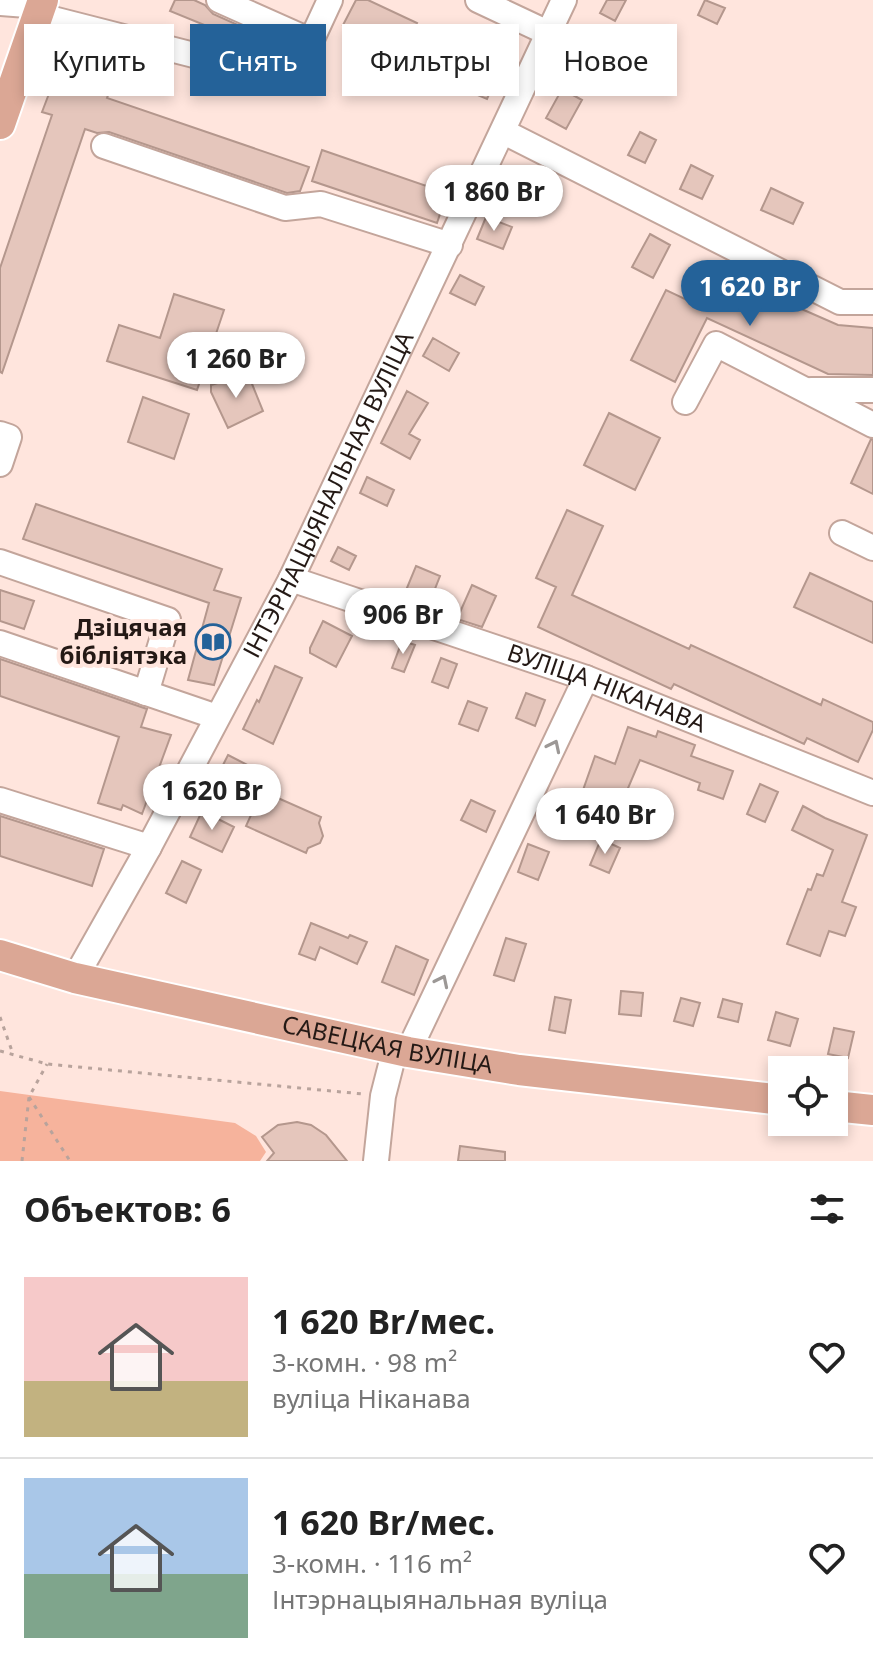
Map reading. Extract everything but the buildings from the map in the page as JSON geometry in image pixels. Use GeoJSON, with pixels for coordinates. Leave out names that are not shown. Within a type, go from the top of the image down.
{"type":"FeatureCollection","features":[{"type":"Feature","properties":{"kind":"main road"},"geometry":{"type":"LineString","coordinates":[[0,124],[40,7]]}},
{"type":"Feature","properties":{"kind":"main road","name":"САВЕЦКАЯ ВУЛІЦА"},"geometry":{"type":"LineString","coordinates":[[0,955],[75,978],[401,1050],[519,1070],[768,1098]]}},
{"type":"Feature","properties":{"kind":"main road"},"geometry":{"type":"LineString","coordinates":[[848,1107],[873,1110]]}},
{"type":"Feature","properties":{"kind":"street"},"geometry":{"type":"LineString","coordinates":[[219,0],[311,41],[330,0]]}},
{"type":"Feature","properties":{"kind":"street"},"geometry":{"type":"LineString","coordinates":[[478,0],[535,27]]}},
{"type":"Feature","properties":{"kind":"street","name":"ІНТЭРНАЦЫЯНАЛЬНАЯ ВУЛІЦА"},"geometry":{"type":"LineString","coordinates":[[552,24],[564,0]]}},
{"type":"Feature","properties":{"kind":"street"},"geometry":{"type":"LineString","coordinates":[[0,3],[40,7],[190,51]]}},
{"type":"Feature","properties":{"kind":"street","name":"ІНТЭРНАЦЫЯНАЛЬНАЯ ВУЛІЦА"},"geometry":{"type":"LineString","coordinates":[[75,978],[149,847],[291,579],[535,62]]}},
{"type":"Feature","properties":{"kind":"street"},"geometry":{"type":"LineString","coordinates":[[504,132],[840,302],[873,300]]}},
{"type":"Feature","properties":{"kind":"street"},"geometry":{"type":"LineString","coordinates":[[104,146],[285,208],[321,204],[450,245]]}},
{"type":"Feature","properties":{"kind":"street"},"geometry":{"type":"LineString","coordinates":[[685,402],[716,344],[873,425]]}},
{"type":"Feature","properties":{"kind":"street"},"geometry":{"type":"LineString","coordinates":[[806,390],[873,390]]}},
{"type":"Feature","properties":{"kind":"street"},"geometry":{"type":"LineString","coordinates":[[0,434],[9,437],[0,464]]}},
{"type":"Feature","properties":{"kind":"street"},"geometry":{"type":"LineString","coordinates":[[842,533],[873,548]]}},
{"type":"Feature","properties":{"kind":"street"},"geometry":{"type":"LineString","coordinates":[[0,562],[168,620],[146,693]]}},
{"type":"Feature","properties":{"kind":"street","name":"ВУЛІЦА НІКАНАВА"},"geometry":{"type":"LineString","coordinates":[[291,579],[586,678],[873,793]]}},
{"type":"Feature","properties":{"kind":"street"},"geometry":{"type":"LineString","coordinates":[[0,643],[217,717]]}},
{"type":"Feature","properties":{"kind":"street"},"geometry":{"type":"LineString","coordinates":[[376,1161],[383,1096],[401,1050],[586,678]]}},
{"type":"Feature","properties":{"kind":"street"},"geometry":{"type":"LineString","coordinates":[[0,800],[149,847]]}},
{"type":"Feature","properties":{"kind":"path"},"geometry":{"type":"LineString","coordinates":[[0,1017],[13,1054]]}},
{"type":"Feature","properties":{"kind":"path"},"geometry":{"type":"LineString","coordinates":[[0,1051],[47,1064],[383,1096]]}},
{"type":"Feature","properties":{"kind":"path"},"geometry":{"type":"LineString","coordinates":[[22,1161],[29,1097],[47,1064]]}},
{"type":"Feature","properties":{"kind":"path"},"geometry":{"type":"LineString","coordinates":[[29,1097],[70,1161]]}},
{"type":"Feature","properties":{"kind":"shaded area"},"geometry":{"type":"Polygon","coordinates":[[[0,1091],[235,1123],[256,1136],[266,1152],[260,1161],[0,1161],[0,1091]]]}},
{"type":"Feature","properties":{"kind":"place","name":"Дзіцячая бібліятэка"},"geometry":{"type":"Point","coordinates":[213,642]}}]}
